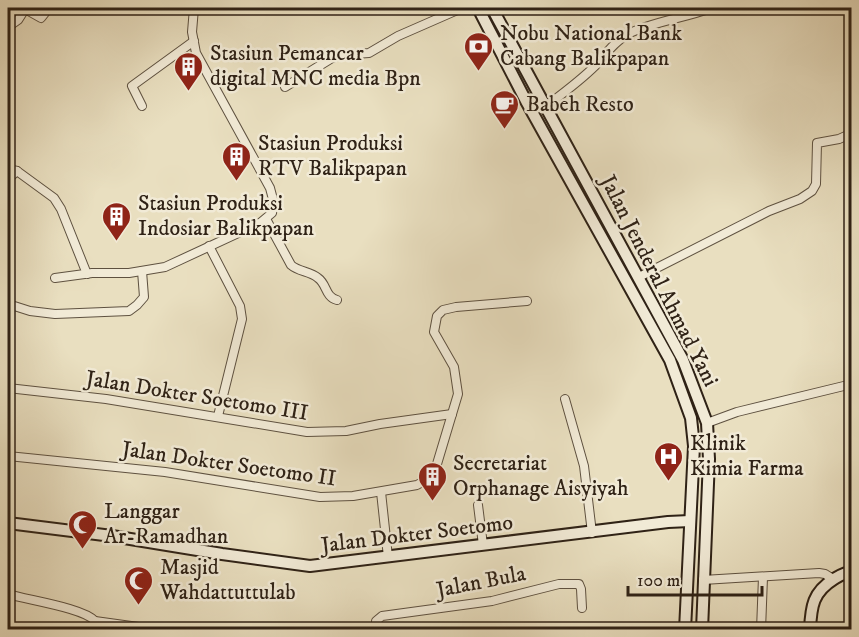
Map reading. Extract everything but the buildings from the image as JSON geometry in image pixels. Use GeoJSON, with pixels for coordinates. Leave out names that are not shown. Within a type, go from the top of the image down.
{"type":"FeatureCollection","features":[{"type":"Feature","properties":{"kind":"main road","name":"Jalan Jenderal Ahmad Yani"},"geometry":{"type":"LineString","coordinates":[[478,8],[526,101],[670,360],[691,418],[694,446],[685,630]]}},
{"type":"Feature","properties":{"kind":"main road","name":"Jalan Jenderal Ahmad Yani"},"geometry":{"type":"LineString","coordinates":[[492,8],[683,360],[707,423],[708,467],[702,630]]}},
{"type":"Feature","properties":{"kind":"main road","name":"Jalan Dokter Soetomo"},"geometry":{"type":"LineString","coordinates":[[8,523],[310,566],[690,521]]}},
{"type":"Feature","properties":{"kind":"main road"},"geometry":{"type":"LineString","coordinates":[[810,630],[812,611],[819,592],[834,579],[846,572],[852,572]]}},
{"type":"Feature","properties":{"kind":"main road"},"geometry":{"type":"LineString","coordinates":[[819,592],[852,572]]}},
{"type":"Feature","properties":{"kind":"street"},"geometry":{"type":"LineString","coordinates":[[8,27],[18,20],[25,9],[41,18],[49,8]]}},
{"type":"Feature","properties":{"kind":"street"},"geometry":{"type":"LineString","coordinates":[[54,278],[165,267],[266,219],[272,213],[274,203],[270,188],[196,53],[192,20],[194,8]]}},
{"type":"Feature","properties":{"kind":"street"},"geometry":{"type":"LineString","coordinates":[[285,87],[332,58],[369,53],[398,36],[462,8]]}},
{"type":"Feature","properties":{"kind":"street"},"geometry":{"type":"LineString","coordinates":[[545,107],[585,75],[615,43],[636,30],[711,8]]}},
{"type":"Feature","properties":{"kind":"street"},"geometry":{"type":"LineString","coordinates":[[142,106],[132,86],[194,41]]}},
{"type":"Feature","properties":{"kind":"street"},"geometry":{"type":"LineString","coordinates":[[639,278],[769,211],[800,199],[816,184],[817,143],[839,139],[852,133]]}},
{"type":"Feature","properties":{"kind":"street"},"geometry":{"type":"LineString","coordinates":[[8,169],[17,171],[54,198],[61,209],[87,274]]}},
{"type":"Feature","properties":{"kind":"street"},"geometry":{"type":"LineString","coordinates":[[8,179],[17,171]]}},
{"type":"Feature","properties":{"kind":"street"},"geometry":{"type":"LineString","coordinates":[[266,219],[291,265],[295,269],[318,278],[330,297],[337,300]]}},
{"type":"Feature","properties":{"kind":"street"},"geometry":{"type":"LineString","coordinates":[[209,246],[240,306],[242,319],[218,416]]}},
{"type":"Feature","properties":{"kind":"street"},"geometry":{"type":"LineString","coordinates":[[8,304],[30,311],[56,314],[129,310],[138,305],[144,297],[142,270]]}},
{"type":"Feature","properties":{"kind":"street","name":"Jalan Dokter Soetomo II"},"geometry":{"type":"LineString","coordinates":[[8,456],[165,472],[320,497],[353,496],[417,485],[432,472],[442,453],[458,394],[454,367],[436,337],[434,325],[437,316],[443,310],[456,307],[527,301]]}},
{"type":"Feature","properties":{"kind":"street"},"geometry":{"type":"LineString","coordinates":[[707,423],[737,412],[852,384]]}},
{"type":"Feature","properties":{"kind":"street","name":"Jalan Dokter Soetomo III"},"geometry":{"type":"LineString","coordinates":[[8,388],[106,399],[307,432],[346,431],[380,423],[452,414]]}},
{"type":"Feature","properties":{"kind":"street"},"geometry":{"type":"LineString","coordinates":[[565,399],[584,466],[592,533]]}},
{"type":"Feature","properties":{"kind":"street"},"geometry":{"type":"LineString","coordinates":[[381,492],[388,557]]}},
{"type":"Feature","properties":{"kind":"street"},"geometry":{"type":"LineString","coordinates":[[478,505],[483,545]]}},
{"type":"Feature","properties":{"kind":"street"},"geometry":{"type":"LineString","coordinates":[[703,580],[819,573],[834,579]]}},
{"type":"Feature","properties":{"kind":"street"},"geometry":{"type":"LineString","coordinates":[[761,630],[763,577]]}},
{"type":"Feature","properties":{"kind":"street","name":"Jalan Bula"},"geometry":{"type":"LineString","coordinates":[[376,630],[376,621],[382,616],[492,601],[559,584],[579,584],[582,608]]}},
{"type":"Feature","properties":{"kind":"street"},"geometry":{"type":"LineString","coordinates":[[8,594],[72,610],[91,616],[95,621],[160,630]]}},
{"type":"Feature","properties":{"kind":"street"},"geometry":{"type":"LineString","coordinates":[[90,630],[95,621]]}},
{"type":"Feature","properties":{"kind":"place","name":"Nobu National Bank Cabang Balikpapan"},"geometry":{"type":"Point","coordinates":[479,72]}},
{"type":"Feature","properties":{"kind":"place","name":"Stasiun Pemancar digital MNC media Bpn"},"geometry":{"type":"Point","coordinates":[189,92]}},
{"type":"Feature","properties":{"kind":"place","name":"Babeh Resto"},"geometry":{"type":"Point","coordinates":[505,130]}},
{"type":"Feature","properties":{"kind":"place","name":"Stasiun Produksi RTV Balikpapan"},"geometry":{"type":"Point","coordinates":[237,182]}},
{"type":"Feature","properties":{"kind":"place","name":"Stasiun Produksi Indosiar Balikpapan"},"geometry":{"type":"Point","coordinates":[117,242]}},
{"type":"Feature","properties":{"kind":"place","name":"Klinik Kimia Farma"},"geometry":{"type":"Point","coordinates":[669,482]}},
{"type":"Feature","properties":{"kind":"place","name":"Secretariat Orphanage Aisyiyah"},"geometry":{"type":"Point","coordinates":[432,502]}},
{"type":"Feature","properties":{"kind":"place","name":"Langgar Ar-Ramadhan"},"geometry":{"type":"Point","coordinates":[83,550]}},
{"type":"Feature","properties":{"kind":"place","name":"Masjid Wahdattuttulab"},"geometry":{"type":"Point","coordinates":[139,606]}}]}
